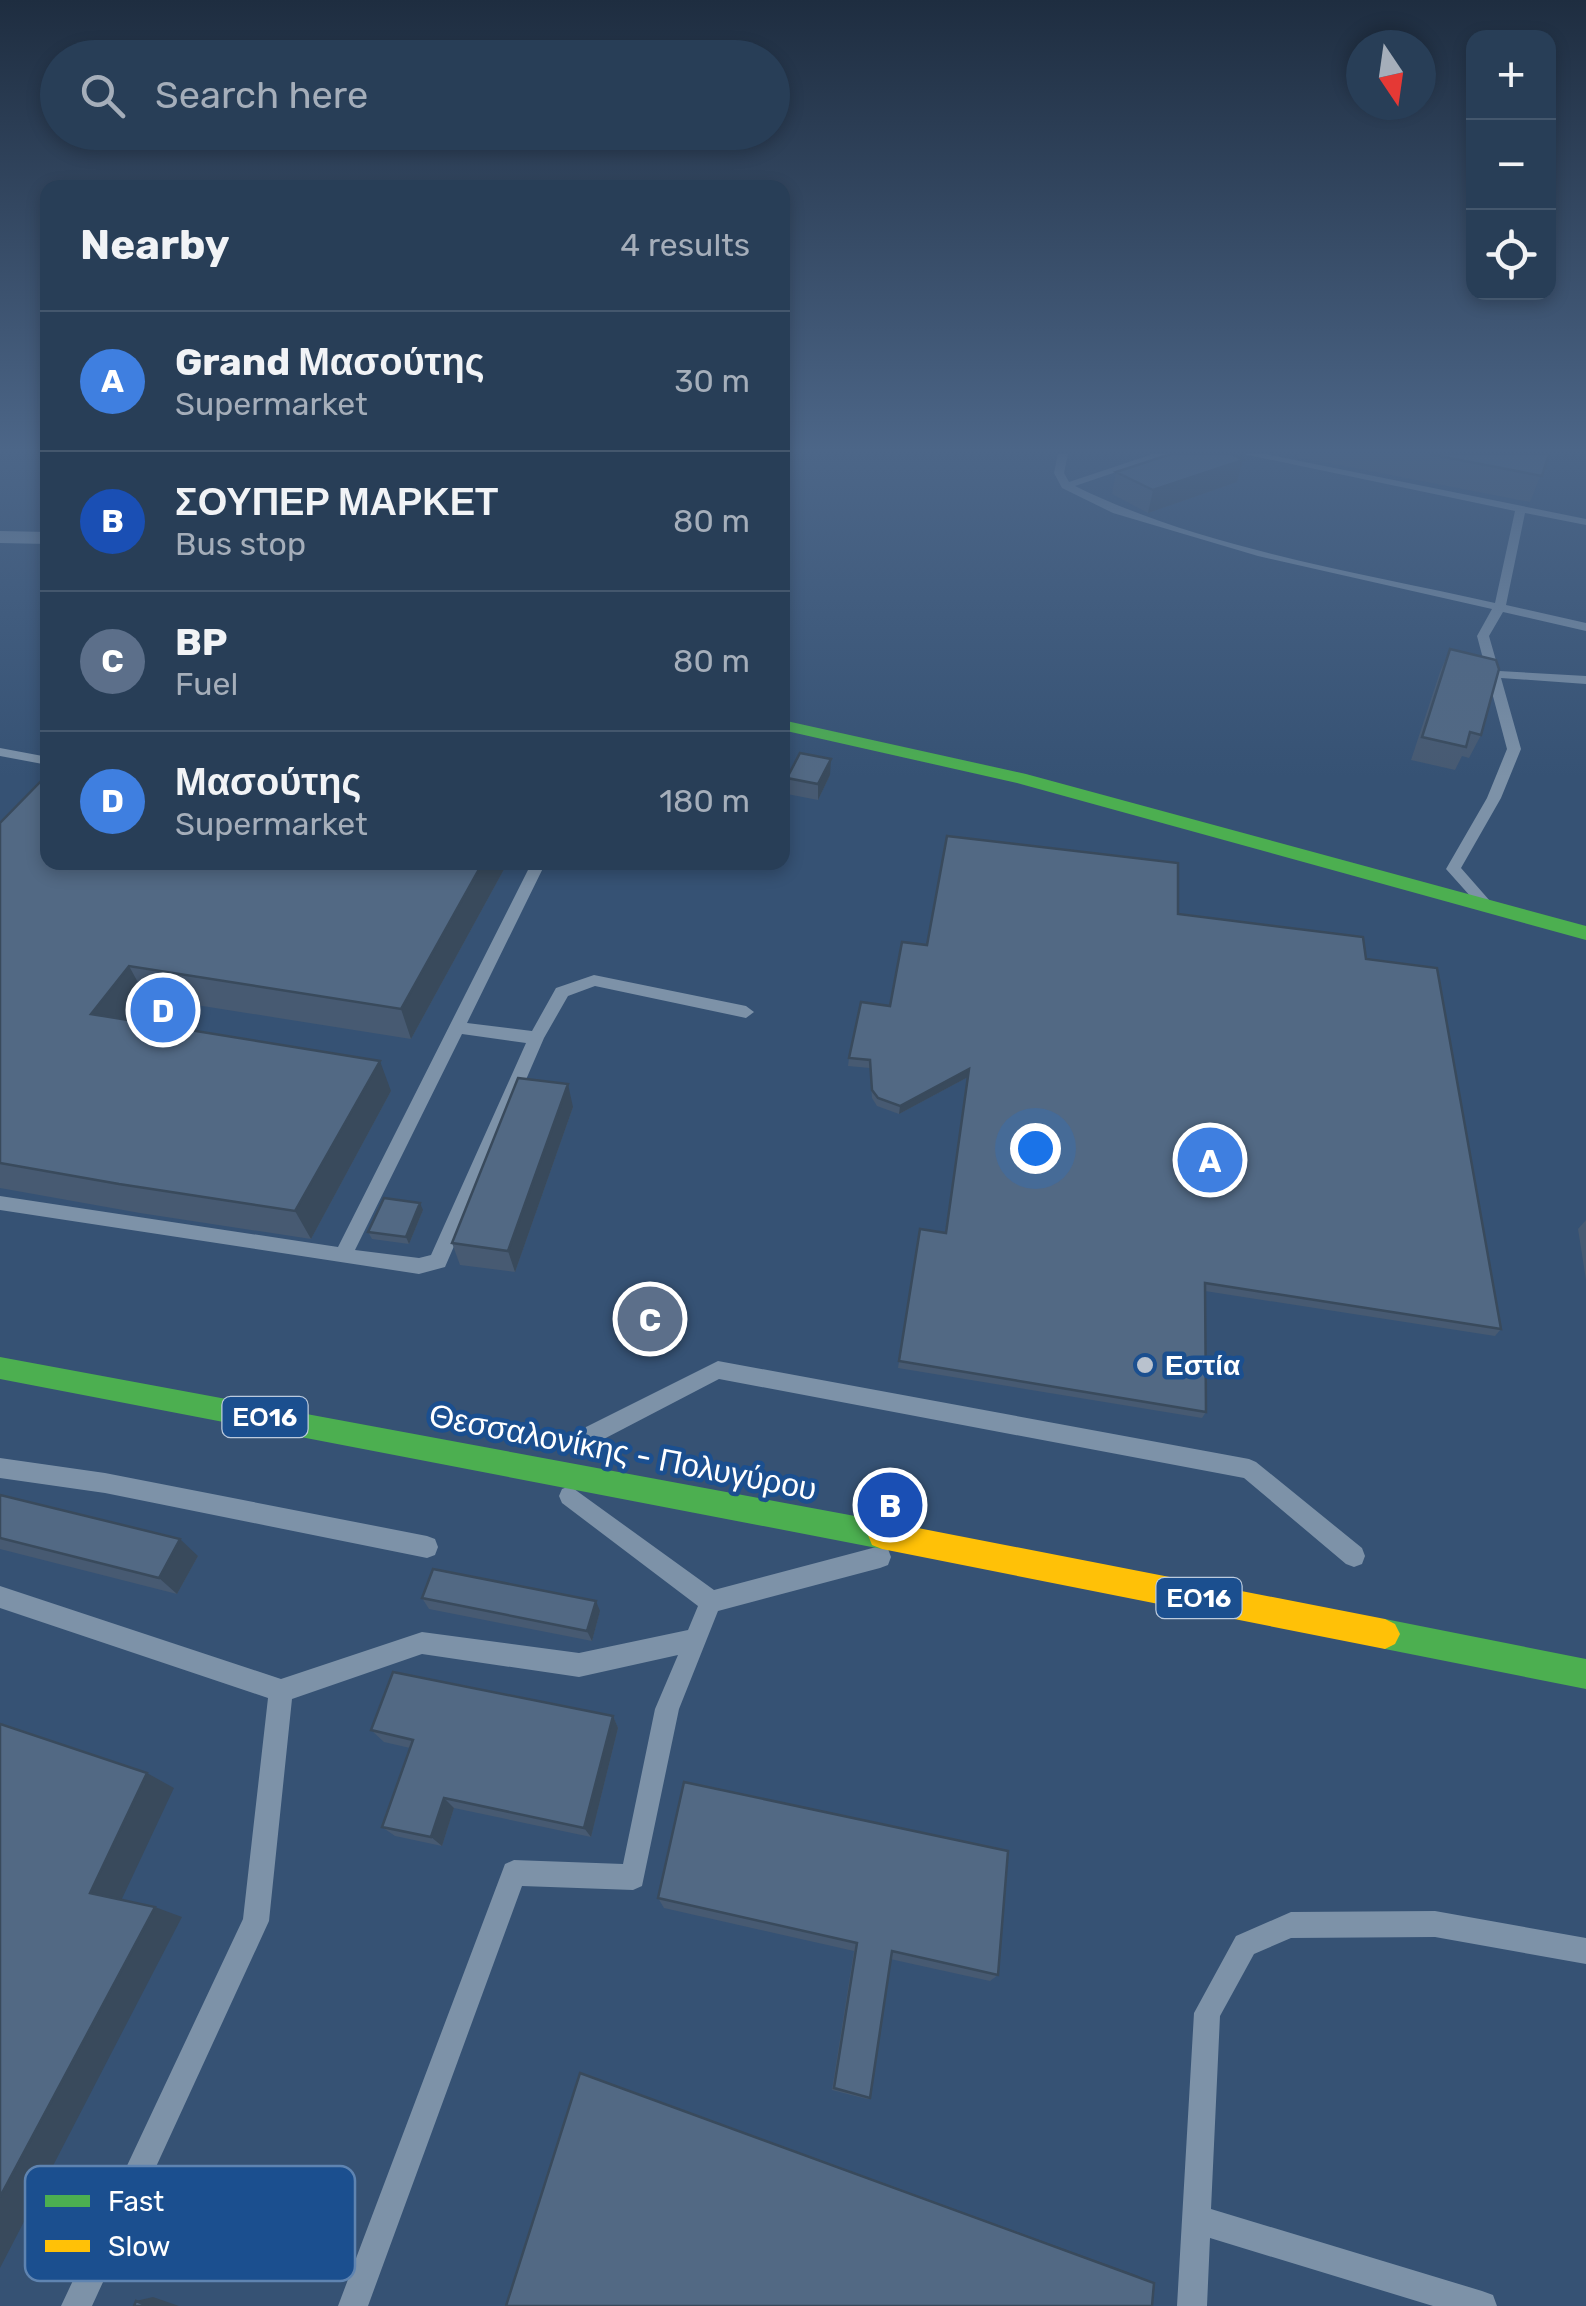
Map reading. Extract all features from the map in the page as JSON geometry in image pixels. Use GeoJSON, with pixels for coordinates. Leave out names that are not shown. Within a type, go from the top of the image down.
{"type":"FeatureCollection","features":[{"type":"Feature","properties":{"kind":"main road"},"geometry":{"type":"LineString","coordinates":[[790,727],[1020,778],[1586,932]]}},
{"type":"Feature","properties":{"kind":"main road","name":"Θεσσαλονίκης - Πολυγύρου"},"geometry":{"type":"LineString","coordinates":[[0,1368],[530,1466],[1586,1674]]}},
{"type":"Feature","properties":{"kind":"lane"},"geometry":{"type":"LineString","coordinates":[[1310,562],[1586,627]]}},
{"type":"Feature","properties":{"kind":"lane"},"geometry":{"type":"LineString","coordinates":[[1485,904],[1453,869],[1494,798],[1514,749],[1483,636],[1500,606],[1509,562]]}},
{"type":"Feature","properties":{"kind":"lane"},"geometry":{"type":"LineString","coordinates":[[1494,674],[1586,680]]}},
{"type":"Feature","properties":{"kind":"lane"},"geometry":{"type":"LineString","coordinates":[[0,752],[40,760]]}},
{"type":"Feature","properties":{"kind":"lane"},"geometry":{"type":"LineString","coordinates":[[343,1256],[535,870]]}},
{"type":"Feature","properties":{"kind":"lane"},"geometry":{"type":"LineString","coordinates":[[0,1203],[419,1266],[438,1261],[536,1038],[562,992],[594,980],[746,1012]]}},
{"type":"Feature","properties":{"kind":"lane"},"geometry":{"type":"LineString","coordinates":[[456,1028],[536,1038]]}},
{"type":"Feature","properties":{"kind":"lane"},"geometry":{"type":"LineString","coordinates":[[592,1434],[718,1370],[1249,1469],[1354,1556]]}},
{"type":"Feature","properties":{"kind":"lane"},"geometry":{"type":"LineString","coordinates":[[530,1466],[711,1602]]}},
{"type":"Feature","properties":{"kind":"lane"},"geometry":{"type":"LineString","coordinates":[[0,1468],[106,1483],[427,1547]]}},
{"type":"Feature","properties":{"kind":"lane"},"geometry":{"type":"LineString","coordinates":[[711,1602],[928,1544]]}},
{"type":"Feature","properties":{"kind":"lane"},"geometry":{"type":"LineString","coordinates":[[0,1597],[280,1692],[422,1642],[579,1666],[696,1640]]}},
{"type":"Feature","properties":{"kind":"lane"},"geometry":{"type":"LineString","coordinates":[[353,2306],[514,1873],[632,1877],[667,1709],[711,1602]]}},
{"type":"Feature","properties":{"kind":"lane"},"geometry":{"type":"LineString","coordinates":[[141,2166],[256,1921],[280,1692]]}},
{"type":"Feature","properties":{"kind":"lane"},"geometry":{"type":"LineString","coordinates":[[1192,2306],[1208,2012],[1245,1944],[1291,1924],[1435,1924],[1586,1951]]}},
{"type":"Feature","properties":{"kind":"lane"},"geometry":{"type":"LineString","coordinates":[[1196,2220],[1482,2306]]}},
{"type":"Feature","properties":{"kind":"lane"},"geometry":{"type":"LineString","coordinates":[[76,2306],[88,2281]]}},
{"type":"Feature","properties":{"kind":"building"},"geometry":{"type":"Polygon","coordinates":[[[1450,649],[1496,660],[1499,669],[1481,735],[1470,732],[1466,747],[1422,737],[1450,649]]]}},
{"type":"Feature","properties":{"kind":"building"},"geometry":{"type":"Polygon","coordinates":[[[800,753],[831,759],[818,784],[790,779],[800,753]]]}},
{"type":"Feature","properties":{"kind":"building"},"geometry":{"type":"Polygon","coordinates":[[[40,782],[40,870],[479,870],[401,1009],[129,966],[91,1014],[380,1061],[295,1211],[0,1163],[0,823],[40,782]]]}},
{"type":"Feature","properties":{"kind":"building"},"geometry":{"type":"Polygon","coordinates":[[[947,836],[1178,863],[1178,914],[1363,937],[1366,959],[1437,968],[1501,1329],[1205,1283],[1206,1412],[899,1361],[920,1229],[946,1233],[969,1069],[900,1106],[878,1098],[872,1090],[870,1060],[849,1058],[861,1002],[890,1006],[902,942],[927,945],[947,836]]]}},
{"type":"Feature","properties":{"kind":"building"},"geometry":{"type":"Polygon","coordinates":[[[518,1078],[568,1084],[508,1251],[452,1243],[518,1078]]]}},
{"type":"Feature","properties":{"kind":"building"},"geometry":{"type":"Polygon","coordinates":[[[384,1198],[420,1203],[406,1237],[368,1232],[384,1198]]]}},
{"type":"Feature","properties":{"kind":"building"},"geometry":{"type":"Polygon","coordinates":[[[0,1495],[180,1539],[159,1578],[0,1538],[0,1495]]]}},
{"type":"Feature","properties":{"kind":"building"},"geometry":{"type":"Polygon","coordinates":[[[433,1569],[596,1601],[587,1631],[422,1598],[433,1569]]]}},
{"type":"Feature","properties":{"kind":"building"},"geometry":{"type":"Polygon","coordinates":[[[393,1672],[613,1716],[584,1828],[444,1798],[431,1837],[382,1827],[413,1740],[371,1730],[393,1672]]]}},
{"type":"Feature","properties":{"kind":"building"},"geometry":{"type":"Polygon","coordinates":[[[0,1724],[147,1773],[90,1893],[155,1907],[0,2197],[0,1724]]]}},
{"type":"Feature","properties":{"kind":"building"},"geometry":{"type":"Polygon","coordinates":[[[684,1782],[1008,1851],[998,1975],[892,1951],[870,2098],[834,2088],[857,1943],[658,1898],[684,1782]]]}},
{"type":"Feature","properties":{"kind":"building"},"geometry":{"type":"Polygon","coordinates":[[[580,2073],[1154,2283],[1152,2306],[506,2306],[580,2073]]]}},
{"type":"Feature","properties":{"kind":"traffic: fast"},"geometry":{"type":"LineString","coordinates":[[790,727],[1020,778],[1586,933]]}},
{"type":"Feature","properties":{"kind":"traffic: fast"},"geometry":{"type":"LineString","coordinates":[[0,1368],[882,1535]]}},
{"type":"Feature","properties":{"kind":"traffic: fast"},"geometry":{"type":"LineString","coordinates":[[1385,1634],[1586,1674]]}},
{"type":"Feature","properties":{"kind":"traffic: slow"},"geometry":{"type":"LineString","coordinates":[[882,1535],[1385,1634]]}},
{"type":"Feature","properties":{"kind":"place","name":"Μασούτης"},"geometry":{"type":"Point","coordinates":[163,1010]}},
{"type":"Feature","properties":{"kind":"place","name":"Grand Μασούτης"},"geometry":{"type":"Point","coordinates":[1210,1160]}},
{"type":"Feature","properties":{"kind":"place","name":"BP"},"geometry":{"type":"Point","coordinates":[650,1319]}},
{"type":"Feature","properties":{"kind":"place","name":"Εστία"},"geometry":{"type":"Point","coordinates":[1145,1365]}},
{"type":"Feature","properties":{"kind":"place","name":"ΣΟΥΠΕΡ ΜΑΡΚΕΤ"},"geometry":{"type":"Point","coordinates":[890,1505]}}]}
